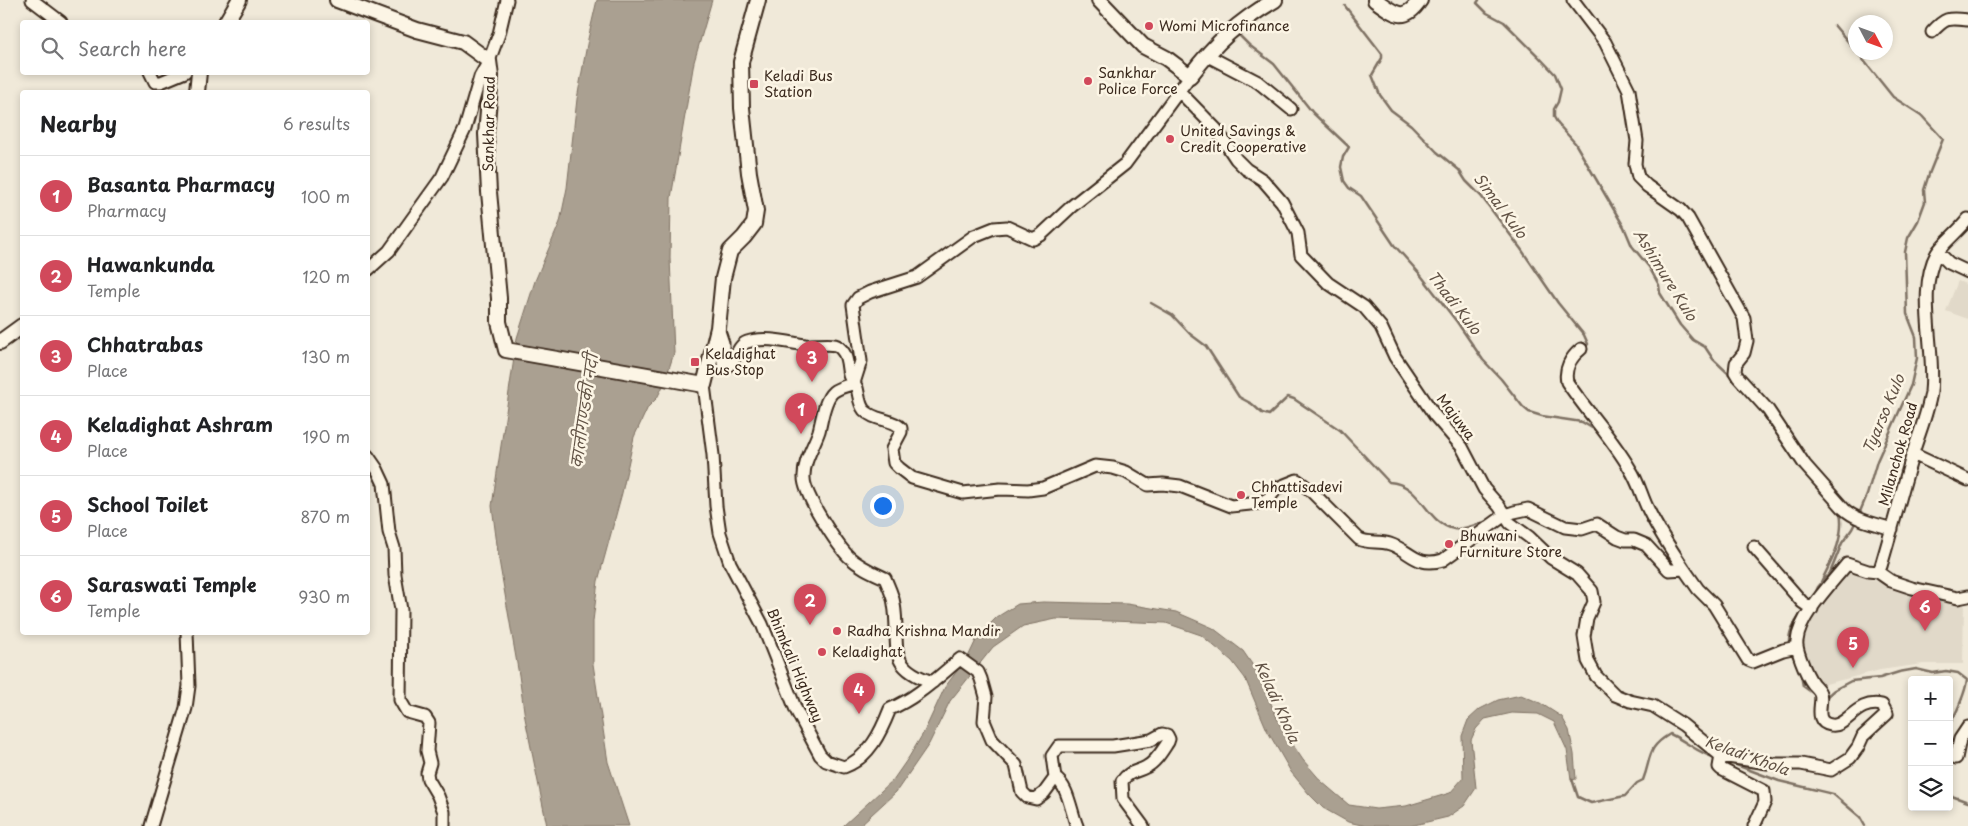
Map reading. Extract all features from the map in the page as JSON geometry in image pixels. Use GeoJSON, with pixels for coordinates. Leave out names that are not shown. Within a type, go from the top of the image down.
{"type":"FeatureCollection","features":[{"type":"Feature","properties":{"kind":"main road"},"geometry":{"type":"LineString","coordinates":[[227,20],[239,0]]}},
{"type":"Feature","properties":{"kind":"main road","name":"Sankhar Road"},"geometry":{"type":"LineString","coordinates":[[338,0],[417,30],[464,42],[489,61],[491,76],[486,134],[489,192],[499,298],[498,322],[506,350],[704,385]]}},
{"type":"Feature","properties":{"kind":"main road"},"geometry":{"type":"LineString","coordinates":[[704,385],[718,328],[723,278],[730,251],[754,224],[756,211],[749,173],[742,108],[741,62],[758,0]]}},
{"type":"Feature","properties":{"kind":"main road"},"geometry":{"type":"LineString","coordinates":[[1099,0],[1143,46],[1166,58],[1190,76],[1222,38],[1258,10],[1275,0]]}},
{"type":"Feature","properties":{"kind":"main road"},"geometry":{"type":"LineString","coordinates":[[1375,0],[1400,15],[1406,15],[1412,11],[1420,0]]}},
{"type":"Feature","properties":{"kind":"main road"},"geometry":{"type":"LineString","coordinates":[[197,90],[199,75]]}},
{"type":"Feature","properties":{"kind":"main road"},"geometry":{"type":"LineString","coordinates":[[0,342],[20,327]]}},
{"type":"Feature","properties":{"kind":"street"},"geometry":{"type":"LineString","coordinates":[[32,0],[58,20]]}},
{"type":"Feature","properties":{"kind":"street"},"geometry":{"type":"LineString","coordinates":[[370,268],[389,251],[442,177],[465,129],[480,76],[489,61],[499,34],[507,0]]}},
{"type":"Feature","properties":{"kind":"street"},"geometry":{"type":"LineString","coordinates":[[1573,0],[1605,42],[1629,90],[1637,142],[1634,164],[1638,176],[1647,186],[1688,218],[1744,318],[1747,341],[1744,353],[1736,362],[1735,372],[1768,410],[1805,465],[1854,516],[1892,529]]}},
{"type":"Feature","properties":{"kind":"street"},"geometry":{"type":"LineString","coordinates":[[1932,32],[1942,21],[1948,18],[1968,20]]}},
{"type":"Feature","properties":{"kind":"street"},"geometry":{"type":"LineString","coordinates":[[1206,55],[1258,82],[1291,109]]}},
{"type":"Feature","properties":{"kind":"street"},"geometry":{"type":"LineString","coordinates":[[152,75],[155,82],[161,82],[178,75]]}},
{"type":"Feature","properties":{"kind":"street"},"geometry":{"type":"LineString","coordinates":[[933,682],[914,674],[899,660],[895,641],[894,603],[885,578],[862,567],[837,542],[825,521],[814,507],[804,479],[806,464],[828,401],[833,392],[854,383],[861,362],[853,305],[858,298],[870,292],[917,277],[974,236],[994,228],[1007,228],[1033,239],[1041,235],[1072,206],[1125,164],[1190,76]]}},
{"type":"Feature","properties":{"kind":"street","name":"Majuwa"},"geometry":{"type":"LineString","coordinates":[[1179,91],[1216,129],[1236,159],[1246,169],[1263,180],[1282,202],[1298,233],[1301,255],[1328,284],[1364,307],[1381,327],[1395,357],[1435,416],[1462,447],[1484,489],[1510,523],[1529,536],[1551,558],[1577,574],[1592,591],[1594,602],[1587,618],[1584,636],[1588,661],[1596,676],[1615,695],[1630,701],[1653,706],[1683,725],[1721,756]]}},
{"type":"Feature","properties":{"kind":"street"},"geometry":{"type":"LineString","coordinates":[[1968,219],[1938,252],[1949,263],[1968,272]]}},
{"type":"Feature","properties":{"kind":"street","name":"Milanchok Road"},"geometry":{"type":"LineString","coordinates":[[1878,572],[1882,566],[1927,410],[1931,390],[1927,301],[1929,279],[1938,252]]}},
{"type":"Feature","properties":{"kind":"street"},"geometry":{"type":"LineString","coordinates":[[718,328],[723,343],[722,363],[725,365],[732,363],[745,342],[778,341],[805,345],[836,346],[844,353],[848,362],[850,377],[863,409],[874,417],[896,423],[901,428],[892,449],[894,463],[912,478],[963,493],[1000,488],[1028,490],[1043,488],[1095,466],[1126,472],[1148,485],[1180,486],[1231,506],[1260,503],[1270,498],[1277,488],[1297,480],[1359,539],[1390,544],[1412,558],[1432,563],[1443,560],[1505,515],[1528,509],[1565,527],[1582,529],[1597,524],[1617,537],[1634,540],[1646,546],[1669,570],[1683,569]]}},
{"type":"Feature","properties":{"kind":"street"},"geometry":{"type":"LineString","coordinates":[[1581,349],[1570,362],[1566,376],[1567,382],[1592,418],[1610,437],[1638,481],[1647,506],[1683,569],[1698,589],[1714,605],[1748,660],[1753,662],[1791,649],[1812,609],[1847,564],[1868,571],[1878,572],[1891,581],[1912,588],[1958,598],[1968,596]]}},
{"type":"Feature","properties":{"kind":"street","name":"Bhimkali Highway"},"geometry":{"type":"LineString","coordinates":[[704,385],[720,533],[730,563],[762,624],[796,710],[820,755],[826,761],[844,767],[863,757],[884,726],[890,708],[904,703],[961,660],[978,672],[986,697],[984,721],[992,740],[1016,765],[1022,792],[1027,797],[1036,799],[1044,793],[1055,778]]}},
{"type":"Feature","properties":{"kind":"street"},"geometry":{"type":"LineString","coordinates":[[1913,454],[1968,480]]}},
{"type":"Feature","properties":{"kind":"street"},"geometry":{"type":"LineString","coordinates":[[370,459],[384,484],[389,532],[394,548],[395,575],[401,610],[400,700],[407,712],[425,717],[429,724],[427,751],[430,763],[427,773],[444,812],[444,826]]}},
{"type":"Feature","properties":{"kind":"street"},"geometry":{"type":"LineString","coordinates":[[1754,547],[1802,602],[1812,609]]}},
{"type":"Feature","properties":{"kind":"street"},"geometry":{"type":"LineString","coordinates":[[151,826],[186,708],[189,686],[187,635]]}},
{"type":"Feature","properties":{"kind":"street"},"geometry":{"type":"LineString","coordinates":[[1754,826],[1765,802],[1764,791],[1721,769],[1719,767],[1721,756],[1774,764],[1801,764],[1831,770],[1850,758],[1863,736],[1887,714],[1882,705],[1864,705],[1838,725],[1830,725],[1824,721],[1821,717],[1820,700],[1807,674],[1791,649]]}},
{"type":"Feature","properties":{"kind":"street"},"geometry":{"type":"LineString","coordinates":[[1956,758],[1960,739],[1968,727]]}},
{"type":"Feature","properties":{"kind":"street"},"geometry":{"type":"LineString","coordinates":[[1077,826],[1062,782],[1055,778],[1052,756],[1059,746],[1113,746],[1150,740],[1162,734],[1167,735],[1168,742],[1153,762],[1129,773],[1122,781],[1123,799],[1143,826]]}},
{"type":"Feature","properties":{"kind":"shaded area"},"geometry":{"type":"Polygon","coordinates":[[[1958,281],[1968,285],[1968,319],[1946,311],[1958,281]]]}},
{"type":"Feature","properties":{"kind":"shaded area"},"geometry":{"type":"Polygon","coordinates":[[[1845,571],[1903,590],[1964,600],[1963,664],[1923,664],[1880,670],[1818,686],[1799,643],[1811,615],[1845,571]]]}},
{"type":"Feature","properties":{"kind":"water","name":"कालीगण्डकी नदी"},"geometry":{"type":"Polygon","coordinates":[[[597,0],[712,0],[694,62],[671,198],[670,258],[674,353],[664,384],[657,398],[648,407],[634,437],[622,493],[598,581],[593,621],[593,664],[608,762],[629,826],[547,826],[525,718],[492,506],[517,338],[535,281],[560,222],[567,188],[577,99],[597,0]]]}},
{"type":"Feature","properties":{"kind":"water"},"geometry":{"type":"Polygon","coordinates":[[[1043,602],[1127,604],[1176,612],[1213,628],[1243,651],[1258,673],[1281,727],[1303,760],[1322,782],[1349,805],[1376,809],[1406,806],[1450,793],[1463,778],[1462,736],[1468,720],[1480,709],[1498,700],[1521,695],[1540,703],[1562,717],[1569,730],[1574,754],[1576,779],[1571,779],[1567,750],[1554,722],[1538,714],[1512,713],[1485,719],[1476,729],[1471,740],[1476,788],[1464,806],[1448,817],[1410,826],[1366,826],[1348,822],[1323,808],[1291,772],[1267,730],[1245,678],[1232,661],[1201,635],[1166,623],[1056,619],[1023,626],[993,647],[950,701],[929,744],[896,792],[859,826],[843,826],[893,780],[924,732],[945,687],[969,655],[978,636],[997,617],[1018,604],[1043,602]]]}},
{"type":"Feature","properties":{"kind":"waterway","name":"Ashimure Kulo"},"geometry":{"type":"LineString","coordinates":[[1479,0],[1477,3],[1487,13],[1504,22],[1555,74],[1561,89],[1554,109],[1554,117],[1558,124],[1575,143],[1624,227],[1632,246],[1649,267],[1659,285],[1660,293],[1680,325],[1693,340],[1705,347],[1713,359],[1732,377]]}},
{"type":"Feature","properties":{"kind":"waterway","name":"Simal Kulo"},"geometry":{"type":"LineString","coordinates":[[1345,6],[1382,54],[1382,58],[1372,75],[1380,95],[1391,110],[1411,125],[1437,152],[1459,170],[1466,181],[1481,196],[1521,249],[1558,303],[1584,335],[1588,344],[1584,349]]}},
{"type":"Feature","properties":{"kind":"waterway","name":"Tyarso Kulo"},"geometry":{"type":"LineString","coordinates":[[1834,25],[1848,42]]}},
{"type":"Feature","properties":{"kind":"waterway","name":"Thadi Kulo"},"geometry":{"type":"LineString","coordinates":[[1237,33],[1274,64],[1313,113],[1349,147],[1343,157],[1341,167],[1344,181],[1349,188],[1361,196],[1394,245],[1419,273],[1457,322],[1483,360],[1523,407],[1529,412],[1542,416],[1582,422],[1597,431]]}},
{"type":"Feature","properties":{"kind":"waterway","name":"Tyarso Kulo"},"geometry":{"type":"LineString","coordinates":[[1859,514],[1877,461],[1911,385],[1917,358],[1916,337],[1907,314],[1905,252],[1908,238],[1918,221],[1925,202],[1924,190],[1943,139],[1921,115],[1893,97],[1863,60]]}},
{"type":"Feature","properties":{"kind":"waterway"},"geometry":{"type":"LineString","coordinates":[[1151,303],[1172,315],[1190,334],[1206,346],[1239,397],[1252,404],[1262,413],[1269,415],[1288,397],[1294,399],[1340,430],[1389,482],[1400,484],[1409,489],[1429,512],[1444,525],[1457,529],[1488,521]]}},
{"type":"Feature","properties":{"kind":"waterway","name":"Ashimure Kulo"},"geometry":{"type":"LineString","coordinates":[[1760,409],[1794,459]]}},
{"type":"Feature","properties":{"kind":"waterway","name":"Thadi Kulo"},"geometry":{"type":"LineString","coordinates":[[1622,466],[1636,494]]}},
{"type":"Feature","properties":{"kind":"waterway","name":"Tyarso Kulo"},"geometry":{"type":"LineString","coordinates":[[1821,582],[1839,539],[1841,530],[1840,512]]}},
{"type":"Feature","properties":{"kind":"waterway","name":"Tyarso Kulo"},"geometry":{"type":"LineString","coordinates":[[1814,596],[1818,587],[1830,573],[1842,543],[1856,521]]}},
{"type":"Feature","properties":{"kind":"waterway","name":"Tyarso Kulo"},"geometry":{"type":"LineString","coordinates":[[1789,645],[1791,630],[1805,609]]}},
{"type":"Feature","properties":{"kind":"waterway","name":"Tyarso Kulo"},"geometry":{"type":"LineString","coordinates":[[1790,651],[1796,661]]}},
{"type":"Feature","properties":{"kind":"waterway"},"geometry":{"type":"LineString","coordinates":[[1824,699],[1834,690],[1851,681],[1880,678],[1916,669],[1933,673],[1946,671],[1958,673],[1967,680],[1963,696],[1951,721]]}},
{"type":"Feature","properties":{"kind":"waterway"},"geometry":{"type":"LineString","coordinates":[[1801,675],[1803,686],[1818,697]]}},
{"type":"Feature","properties":{"kind":"waterway","name":"Keladi Khola"},"geometry":{"type":"LineString","coordinates":[[1572,779],[1578,797],[1591,803],[1625,796],[1637,783],[1643,780],[1653,749],[1662,739],[1670,734],[1704,754],[1716,758]]}},
{"type":"Feature","properties":{"kind":"waterway","name":"Keladi Khola"},"geometry":{"type":"LineString","coordinates":[[1731,763],[1779,781],[1833,794],[1860,817],[1865,826]]}},
{"type":"Feature","properties":{"kind":"waterway"},"geometry":{"type":"LineString","coordinates":[[1953,796],[1968,802]]}},
{"type":"Feature","properties":{"kind":"place","name":"Womi Microfinance"},"geometry":{"type":"Point","coordinates":[1149,26]}},
{"type":"Feature","properties":{"kind":"place","name":"Sankhar Police Force"},"geometry":{"type":"Point","coordinates":[1088,81]}},
{"type":"Feature","properties":{"kind":"place","name":"Keladi Bus Station"},"geometry":{"type":"Point","coordinates":[754,84]}},
{"type":"Feature","properties":{"kind":"place","name":"United Savings & Credit Cooperative"},"geometry":{"type":"Point","coordinates":[1170,139]}},
{"type":"Feature","properties":{"kind":"place","name":"Keladighat Bus Stop"},"geometry":{"type":"Point","coordinates":[695,362]}},
{"type":"Feature","properties":{"kind":"place","name":"Chhatrabas"},"geometry":{"type":"Point","coordinates":[812,382]}},
{"type":"Feature","properties":{"kind":"place","name":"Basanta Pharmacy"},"geometry":{"type":"Point","coordinates":[801,434]}},
{"type":"Feature","properties":{"kind":"place","name":"Chhattisadevi Temple"},"geometry":{"type":"Point","coordinates":[1241,495]}},
{"type":"Feature","properties":{"kind":"place","name":"Bhuwani Furniture Store"},"geometry":{"type":"Point","coordinates":[1449,544]}},
{"type":"Feature","properties":{"kind":"place","name":"Hawankunda"},"geometry":{"type":"Point","coordinates":[810,625]}},
{"type":"Feature","properties":{"kind":"place","name":"Radha Krishna Mandir"},"geometry":{"type":"Point","coordinates":[837,631]}},
{"type":"Feature","properties":{"kind":"place","name":"Saraswati Temple"},"geometry":{"type":"Point","coordinates":[1925,631]}},
{"type":"Feature","properties":{"kind":"place","name":"Keladighat"},"geometry":{"type":"Point","coordinates":[822,652]}},
{"type":"Feature","properties":{"kind":"place","name":"School Toilet"},"geometry":{"type":"Point","coordinates":[1853,668]}},
{"type":"Feature","properties":{"kind":"place","name":"Keladighat Ashram"},"geometry":{"type":"Point","coordinates":[859,714]}}]}
